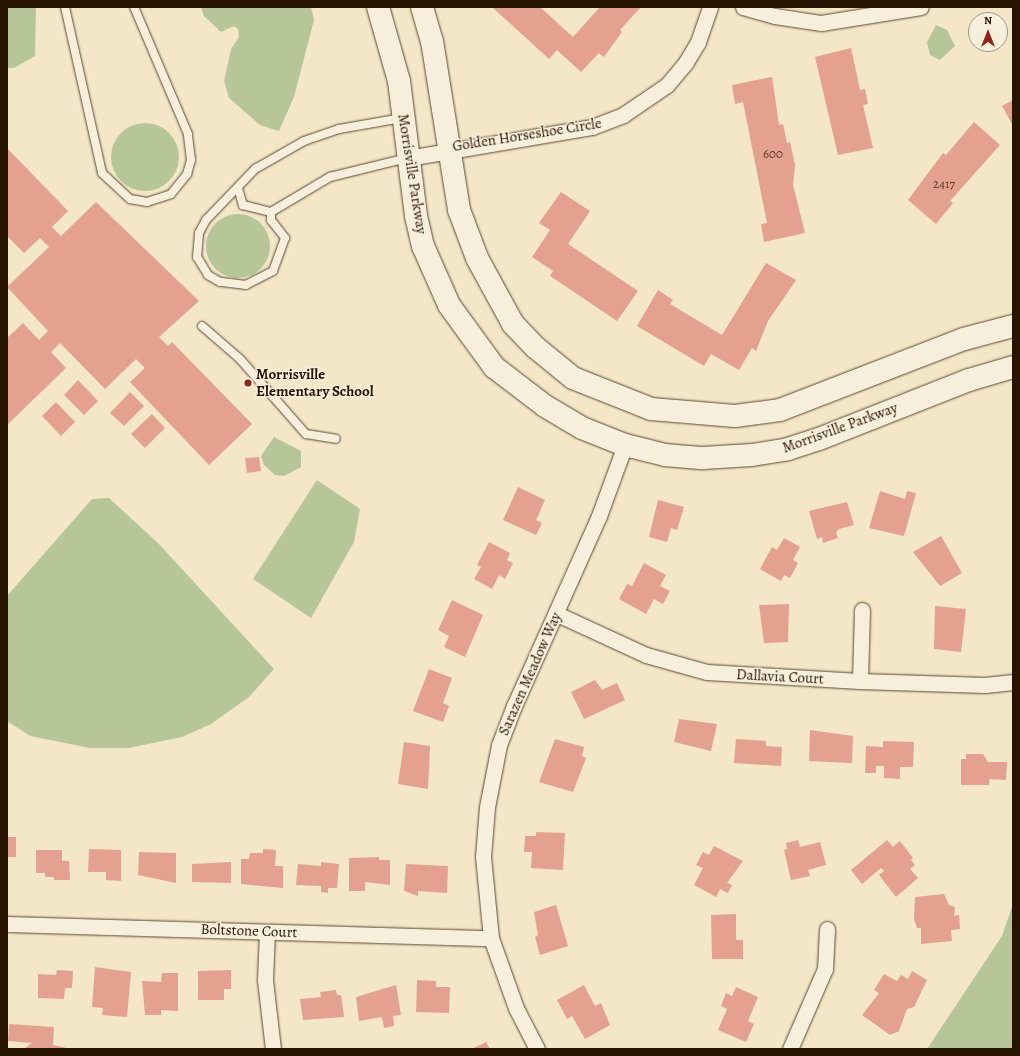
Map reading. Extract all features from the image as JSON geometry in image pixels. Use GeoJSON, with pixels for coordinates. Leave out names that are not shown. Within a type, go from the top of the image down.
{"type":"FeatureCollection","features":[{"type":"Feature","properties":{"kind":"main road","name":"Morrisville Parkway"},"geometry":{"type":"LineString","coordinates":[[378,7],[399,81],[408,158],[423,246],[449,305],[470,336],[494,366],[545,406],[582,428],[625,445],[666,454],[703,458],[788,449],[969,380],[1013,367]]}},
{"type":"Feature","properties":{"kind":"main road"},"geometry":{"type":"LineString","coordinates":[[422,7],[432,41],[451,148],[459,210],[477,258],[514,324],[534,347],[573,378],[650,409],[735,416],[780,410],[964,339],[1013,326]]}},
{"type":"Feature","properties":{"kind":"street","name":"Golden Horseshoe Circle"},"geometry":{"type":"LineString","coordinates":[[408,158],[451,148],[592,127],[636,108],[668,85],[686,62],[704,29],[710,7]]}},
{"type":"Feature","properties":{"kind":"street"},"geometry":{"type":"LineString","coordinates":[[743,7],[775,16],[821,23],[921,7]]}},
{"type":"Feature","properties":{"kind":"street","name":"Sarazen Meadow Way"},"geometry":{"type":"LineString","coordinates":[[537,1049],[516,1008],[491,938],[483,857],[492,776],[514,706],[557,614],[625,445]]}},
{"type":"Feature","properties":{"kind":"street"},"geometry":{"type":"LineString","coordinates":[[860,681],[862,610]]}},
{"type":"Feature","properties":{"kind":"street","name":"Dallavia Court"},"geometry":{"type":"LineString","coordinates":[[557,614],[646,655],[707,672],[860,681],[985,685],[1013,682]]}},
{"type":"Feature","properties":{"kind":"street","name":"Boltstone Court"},"geometry":{"type":"LineString","coordinates":[[7,924],[491,938]]}},
{"type":"Feature","properties":{"kind":"street"},"geometry":{"type":"LineString","coordinates":[[790,1049],[825,969],[827,928]]}},
{"type":"Feature","properties":{"kind":"street"},"geometry":{"type":"LineString","coordinates":[[267,932],[265,980],[273,1049]]}},
{"type":"Feature","properties":{"kind":"lane"},"geometry":{"type":"LineString","coordinates":[[65,7],[102,173],[130,198],[147,202],[171,194],[187,174],[191,160],[188,134],[134,7]]}},
{"type":"Feature","properties":{"kind":"lane"},"geometry":{"type":"LineString","coordinates":[[271,212],[271,220],[285,238],[273,271],[246,285],[220,282],[208,275],[197,257],[199,233],[206,220],[255,169],[304,141],[339,129],[403,117]]}},
{"type":"Feature","properties":{"kind":"lane"},"geometry":{"type":"LineString","coordinates":[[238,188],[243,205],[271,212],[330,177],[408,158]]}},
{"type":"Feature","properties":{"kind":"lane"},"geometry":{"type":"LineString","coordinates":[[202,326],[240,359],[306,434],[336,439]]}},
{"type":"Feature","properties":{"kind":"green space"},"geometry":{"type":"Polygon","coordinates":[[[7,7],[36,7],[35,56],[14,68],[7,68],[7,7]]]}},
{"type":"Feature","properties":{"kind":"green space"},"geometry":{"type":"Polygon","coordinates":[[[201,7],[311,7],[314,20],[294,97],[279,131],[260,125],[229,98],[224,81],[231,49],[239,37],[238,29],[234,26],[221,32],[204,16],[201,7]]]}},
{"type":"Feature","properties":{"kind":"green space"},"geometry":{"type":"Polygon","coordinates":[[[936,25],[947,30],[955,46],[940,60],[930,55],[927,42],[936,25]]]}},
{"type":"Feature","properties":{"kind":"green space"},"geometry":{"type":"Polygon","coordinates":[[[138,123],[152,123],[164,128],[174,138],[179,150],[179,164],[174,176],[164,186],[152,191],[138,191],[126,186],[116,176],[111,164],[111,150],[116,138],[126,128],[138,123]]]}},
{"type":"Feature","properties":{"kind":"green space"},"geometry":{"type":"Polygon","coordinates":[[[232,214],[244,214],[261,223],[268,234],[270,246],[268,258],[261,269],[244,278],[232,278],[220,273],[211,264],[206,252],[206,240],[211,228],[220,219],[232,214]]]}},
{"type":"Feature","properties":{"kind":"green space"},"geometry":{"type":"Polygon","coordinates":[[[274,437],[301,451],[301,467],[284,476],[275,475],[264,465],[261,456],[274,437]]]}},
{"type":"Feature","properties":{"kind":"green space"},"geometry":{"type":"Polygon","coordinates":[[[317,480],[360,509],[354,542],[311,618],[253,579],[317,480]]]}},
{"type":"Feature","properties":{"kind":"green space"},"geometry":{"type":"Polygon","coordinates":[[[109,498],[158,543],[274,669],[249,697],[211,724],[182,737],[129,748],[90,748],[30,736],[7,721],[7,596],[92,499],[109,498]]]}},
{"type":"Feature","properties":{"kind":"green space"},"geometry":{"type":"Polygon","coordinates":[[[1013,904],[1013,1049],[927,1049],[1002,936],[1013,904]]]}},
{"type":"Feature","properties":{"kind":"building"},"geometry":{"type":"Polygon","coordinates":[[[492,7],[540,7],[573,37],[600,7],[641,7],[620,30],[622,32],[604,57],[599,53],[581,72],[557,50],[549,59],[492,7]]]}},
{"type":"Feature","properties":{"kind":"building"},"geometry":{"type":"Polygon","coordinates":[[[851,48],[860,90],[865,89],[868,104],[863,105],[873,148],[838,155],[815,57],[851,48]]]}},
{"type":"Feature","properties":{"kind":"building"},"geometry":{"type":"Polygon","coordinates":[[[772,77],[779,125],[783,124],[787,143],[790,142],[795,165],[793,185],[805,233],[764,242],[761,224],[767,223],[743,102],[735,104],[732,85],[772,77]]]}},
{"type":"Feature","properties":{"kind":"building"},"geometry":{"type":"Polygon","coordinates":[[[1013,100],[1013,126],[1002,106],[1013,100]]]}},
{"type":"Feature","properties":{"kind":"building"},"geometry":{"type":"Polygon","coordinates":[[[974,122],[1000,145],[950,201],[953,203],[936,224],[908,200],[943,153],[946,155],[974,122]]]}},
{"type":"Feature","properties":{"kind":"building"},"geometry":{"type":"Polygon","coordinates":[[[7,148],[68,211],[52,227],[61,236],[96,202],[199,301],[159,337],[168,346],[172,342],[252,424],[209,465],[130,382],[145,368],[136,359],[105,389],[60,343],[51,352],[66,368],[7,425],[7,338],[23,323],[39,340],[48,331],[7,287],[49,247],[40,238],[24,253],[7,236],[7,148]]]}},
{"type":"Feature","properties":{"kind":"building"},"geometry":{"type":"Polygon","coordinates":[[[561,192],[590,211],[568,244],[638,291],[617,321],[550,276],[553,271],[532,257],[550,230],[539,223],[561,192]]]}},
{"type":"Feature","properties":{"kind":"building"},"geometry":{"type":"Polygon","coordinates":[[[766,263],[796,280],[768,321],[756,351],[752,348],[739,370],[711,354],[704,366],[637,326],[658,290],[673,300],[670,304],[722,335],[766,263]]]}},
{"type":"Feature","properties":{"kind":"building"},"geometry":{"type":"Polygon","coordinates":[[[78,380],[98,401],[84,415],[64,395],[78,380]]]}},
{"type":"Feature","properties":{"kind":"building"},"geometry":{"type":"Polygon","coordinates":[[[130,392],[144,406],[124,426],[110,413],[130,392]]]}},
{"type":"Feature","properties":{"kind":"building"},"geometry":{"type":"Polygon","coordinates":[[[56,402],[75,422],[61,436],[42,416],[56,402]]]}},
{"type":"Feature","properties":{"kind":"building"},"geometry":{"type":"Polygon","coordinates":[[[152,414],[165,428],[145,448],[131,434],[152,414]]]}},
{"type":"Feature","properties":{"kind":"building"},"geometry":{"type":"Polygon","coordinates":[[[259,457],[261,471],[247,473],[245,458],[259,457]]]}},
{"type":"Feature","properties":{"kind":"building"},"geometry":{"type":"Polygon","coordinates":[[[518,487],[545,500],[536,520],[542,523],[536,535],[503,520],[518,487]]]}},
{"type":"Feature","properties":{"kind":"building"},"geometry":{"type":"Polygon","coordinates":[[[880,491],[905,499],[907,491],[916,493],[904,536],[869,528],[880,491]]]}},
{"type":"Feature","properties":{"kind":"building"},"geometry":{"type":"Polygon","coordinates":[[[658,500],[684,507],[677,530],[671,528],[667,542],[649,537],[658,500]]]}},
{"type":"Feature","properties":{"kind":"building"},"geometry":{"type":"Polygon","coordinates":[[[847,502],[854,525],[839,529],[836,532],[838,538],[823,543],[822,537],[817,539],[809,511],[847,502]]]}},
{"type":"Feature","properties":{"kind":"building"},"geometry":{"type":"Polygon","coordinates":[[[941,536],[962,573],[940,586],[913,552],[941,536]]]}},
{"type":"Feature","properties":{"kind":"building"},"geometry":{"type":"Polygon","coordinates":[[[784,538],[800,547],[793,560],[798,563],[790,578],[784,575],[781,581],[760,569],[772,547],[777,550],[784,538]]]}},
{"type":"Feature","properties":{"kind":"building"},"geometry":{"type":"Polygon","coordinates":[[[489,542],[510,553],[507,560],[513,563],[505,579],[499,575],[492,589],[474,579],[481,567],[477,565],[489,542]]]}},
{"type":"Feature","properties":{"kind":"building"},"geometry":{"type":"Polygon","coordinates":[[[644,563],[666,575],[660,586],[670,591],[663,604],[654,599],[646,614],[619,599],[627,584],[632,586],[644,563]]]}},
{"type":"Feature","properties":{"kind":"building"},"geometry":{"type":"Polygon","coordinates":[[[452,600],[483,615],[465,657],[444,647],[449,636],[438,630],[452,600]]]}},
{"type":"Feature","properties":{"kind":"building"},"geometry":{"type":"Polygon","coordinates":[[[789,604],[788,642],[764,643],[759,605],[789,604]]]}},
{"type":"Feature","properties":{"kind":"building"},"geometry":{"type":"Polygon","coordinates":[[[935,606],[966,609],[961,652],[934,649],[935,606]]]}},
{"type":"Feature","properties":{"kind":"building"},"geometry":{"type":"Polygon","coordinates":[[[429,669],[452,678],[443,703],[449,706],[443,722],[413,711],[429,669]]]}},
{"type":"Feature","properties":{"kind":"building"},"geometry":{"type":"Polygon","coordinates":[[[595,680],[602,690],[617,683],[625,700],[584,719],[571,692],[595,680]]]}},
{"type":"Feature","properties":{"kind":"building"},"geometry":{"type":"Polygon","coordinates":[[[679,719],[717,724],[711,751],[674,742],[679,719]]]}},
{"type":"Feature","properties":{"kind":"building"},"geometry":{"type":"Polygon","coordinates":[[[810,730],[853,736],[852,763],[809,761],[810,730]]]}},
{"type":"Feature","properties":{"kind":"building"},"geometry":{"type":"Polygon","coordinates":[[[555,739],[584,747],[582,756],[586,758],[573,792],[539,782],[555,739]]]}},
{"type":"Feature","properties":{"kind":"building"},"geometry":{"type":"Polygon","coordinates":[[[736,739],[766,741],[766,746],[782,747],[781,766],[734,763],[736,739]]]}},
{"type":"Feature","properties":{"kind":"building"},"geometry":{"type":"Polygon","coordinates":[[[883,741],[914,742],[913,767],[900,767],[900,779],[884,778],[884,766],[876,766],[876,773],[865,773],[866,746],[883,747],[883,741]]]}},
{"type":"Feature","properties":{"kind":"building"},"geometry":{"type":"Polygon","coordinates":[[[404,742],[430,746],[428,789],[398,784],[404,742]]]}},
{"type":"Feature","properties":{"kind":"building"},"geometry":{"type":"Polygon","coordinates":[[[966,754],[983,754],[988,762],[1007,762],[1006,780],[989,779],[989,785],[961,785],[961,759],[966,759],[966,754]]]}},
{"type":"Feature","properties":{"kind":"building"},"geometry":{"type":"Polygon","coordinates":[[[536,832],[565,833],[563,870],[531,868],[532,852],[524,852],[525,836],[536,836],[536,832]]]}},
{"type":"Feature","properties":{"kind":"building"},"geometry":{"type":"Polygon","coordinates":[[[7,837],[16,837],[16,857],[7,857],[7,837]]]}},
{"type":"Feature","properties":{"kind":"building"},"geometry":{"type":"Polygon","coordinates":[[[798,840],[800,847],[820,842],[826,865],[808,870],[810,876],[791,880],[784,850],[787,849],[786,843],[798,840]]]}},
{"type":"Feature","properties":{"kind":"building"},"geometry":{"type":"Polygon","coordinates":[[[887,840],[893,847],[900,841],[913,858],[911,860],[915,865],[910,869],[918,878],[896,897],[879,875],[884,871],[881,868],[862,884],[851,870],[887,840]]]}},
{"type":"Feature","properties":{"kind":"building"},"geometry":{"type":"Polygon","coordinates":[[[714,846],[743,861],[727,883],[732,885],[728,893],[720,889],[716,897],[694,885],[703,868],[696,865],[703,852],[709,855],[714,846]]]}},
{"type":"Feature","properties":{"kind":"building"},"geometry":{"type":"Polygon","coordinates":[[[89,849],[121,850],[121,881],[106,880],[106,872],[88,872],[89,849]]]}},
{"type":"Feature","properties":{"kind":"building"},"geometry":{"type":"Polygon","coordinates":[[[263,849],[276,850],[275,866],[283,866],[283,888],[241,884],[241,859],[249,859],[250,853],[263,853],[263,849]]]}},
{"type":"Feature","properties":{"kind":"building"},"geometry":{"type":"Polygon","coordinates":[[[36,850],[62,850],[62,861],[69,861],[70,880],[54,880],[54,877],[45,877],[45,873],[36,873],[36,850]]]}},
{"type":"Feature","properties":{"kind":"building"},"geometry":{"type":"Polygon","coordinates":[[[139,852],[176,853],[176,883],[138,875],[139,852]]]}},
{"type":"Feature","properties":{"kind":"building"},"geometry":{"type":"Polygon","coordinates":[[[379,857],[379,860],[390,860],[390,885],[365,882],[365,891],[349,891],[349,858],[379,857]]]}},
{"type":"Feature","properties":{"kind":"building"},"geometry":{"type":"Polygon","coordinates":[[[231,862],[231,883],[192,882],[192,864],[231,862]]]}},
{"type":"Feature","properties":{"kind":"building"},"geometry":{"type":"Polygon","coordinates":[[[321,862],[339,864],[337,888],[328,888],[328,893],[321,892],[321,886],[296,885],[298,864],[321,866],[321,862]]]}},
{"type":"Feature","properties":{"kind":"building"},"geometry":{"type":"Polygon","coordinates":[[[406,864],[448,866],[447,893],[418,891],[418,896],[404,891],[406,864]]]}},
{"type":"Feature","properties":{"kind":"building"},"geometry":{"type":"Polygon","coordinates":[[[944,894],[949,905],[955,907],[954,916],[959,915],[960,929],[951,930],[952,941],[921,944],[921,928],[917,928],[914,919],[915,897],[944,894]]]}},
{"type":"Feature","properties":{"kind":"building"},"geometry":{"type":"Polygon","coordinates":[[[556,905],[568,946],[540,955],[535,937],[538,935],[534,912],[556,905]]]}},
{"type":"Feature","properties":{"kind":"building"},"geometry":{"type":"Polygon","coordinates":[[[736,914],[736,940],[743,940],[743,959],[712,959],[711,915],[736,914]]]}},
{"type":"Feature","properties":{"kind":"building"},"geometry":{"type":"Polygon","coordinates":[[[95,967],[131,972],[127,1017],[102,1015],[103,1008],[92,1007],[95,967]]]}},
{"type":"Feature","properties":{"kind":"building"},"geometry":{"type":"Polygon","coordinates":[[[57,970],[73,971],[72,988],[65,988],[64,999],[38,998],[38,974],[56,975],[57,970]]]}},
{"type":"Feature","properties":{"kind":"building"},"geometry":{"type":"Polygon","coordinates":[[[231,970],[231,989],[224,989],[224,1000],[198,1000],[198,971],[231,970]]]}},
{"type":"Feature","properties":{"kind":"building"},"geometry":{"type":"Polygon","coordinates":[[[912,971],[927,980],[914,1007],[907,1009],[899,1031],[890,1035],[862,1015],[879,993],[874,990],[884,974],[897,981],[901,975],[908,979],[912,971]]]}},
{"type":"Feature","properties":{"kind":"building"},"geometry":{"type":"Polygon","coordinates":[[[162,973],[178,973],[178,1011],[161,1010],[161,1015],[145,1015],[142,981],[161,982],[162,973]]]}},
{"type":"Feature","properties":{"kind":"building"},"geometry":{"type":"Polygon","coordinates":[[[417,980],[436,981],[436,987],[450,987],[449,1013],[416,1012],[417,980]]]}},
{"type":"Feature","properties":{"kind":"building"},"geometry":{"type":"Polygon","coordinates":[[[396,985],[401,1015],[393,1016],[394,1026],[384,1028],[382,1017],[359,1021],[356,997],[396,985]]]}},
{"type":"Feature","properties":{"kind":"building"},"geometry":{"type":"Polygon","coordinates":[[[584,985],[595,1006],[601,1003],[610,1025],[585,1039],[572,1016],[567,1019],[557,1000],[584,985]]]}},
{"type":"Feature","properties":{"kind":"building"},"geometry":{"type":"Polygon","coordinates":[[[736,987],[758,997],[748,1021],[754,1024],[746,1042],[718,1030],[727,1009],[721,1006],[726,993],[732,996],[736,987]]]}},
{"type":"Feature","properties":{"kind":"building"},"geometry":{"type":"Polygon","coordinates":[[[336,990],[337,995],[341,995],[344,1017],[303,1020],[300,999],[321,997],[320,992],[336,990]]]}},
{"type":"Feature","properties":{"kind":"building"},"geometry":{"type":"Polygon","coordinates":[[[9,1024],[54,1027],[53,1045],[71,1049],[24,1049],[32,1043],[8,1041],[9,1024]]]}},
{"type":"Feature","properties":{"kind":"building"},"geometry":{"type":"Polygon","coordinates":[[[486,1042],[490,1049],[472,1049],[486,1042]]]}},
{"type":"Feature","properties":{"kind":"place","name":"Morrisville Elementary School"},"geometry":{"type":"Point","coordinates":[248,383]}}]}
